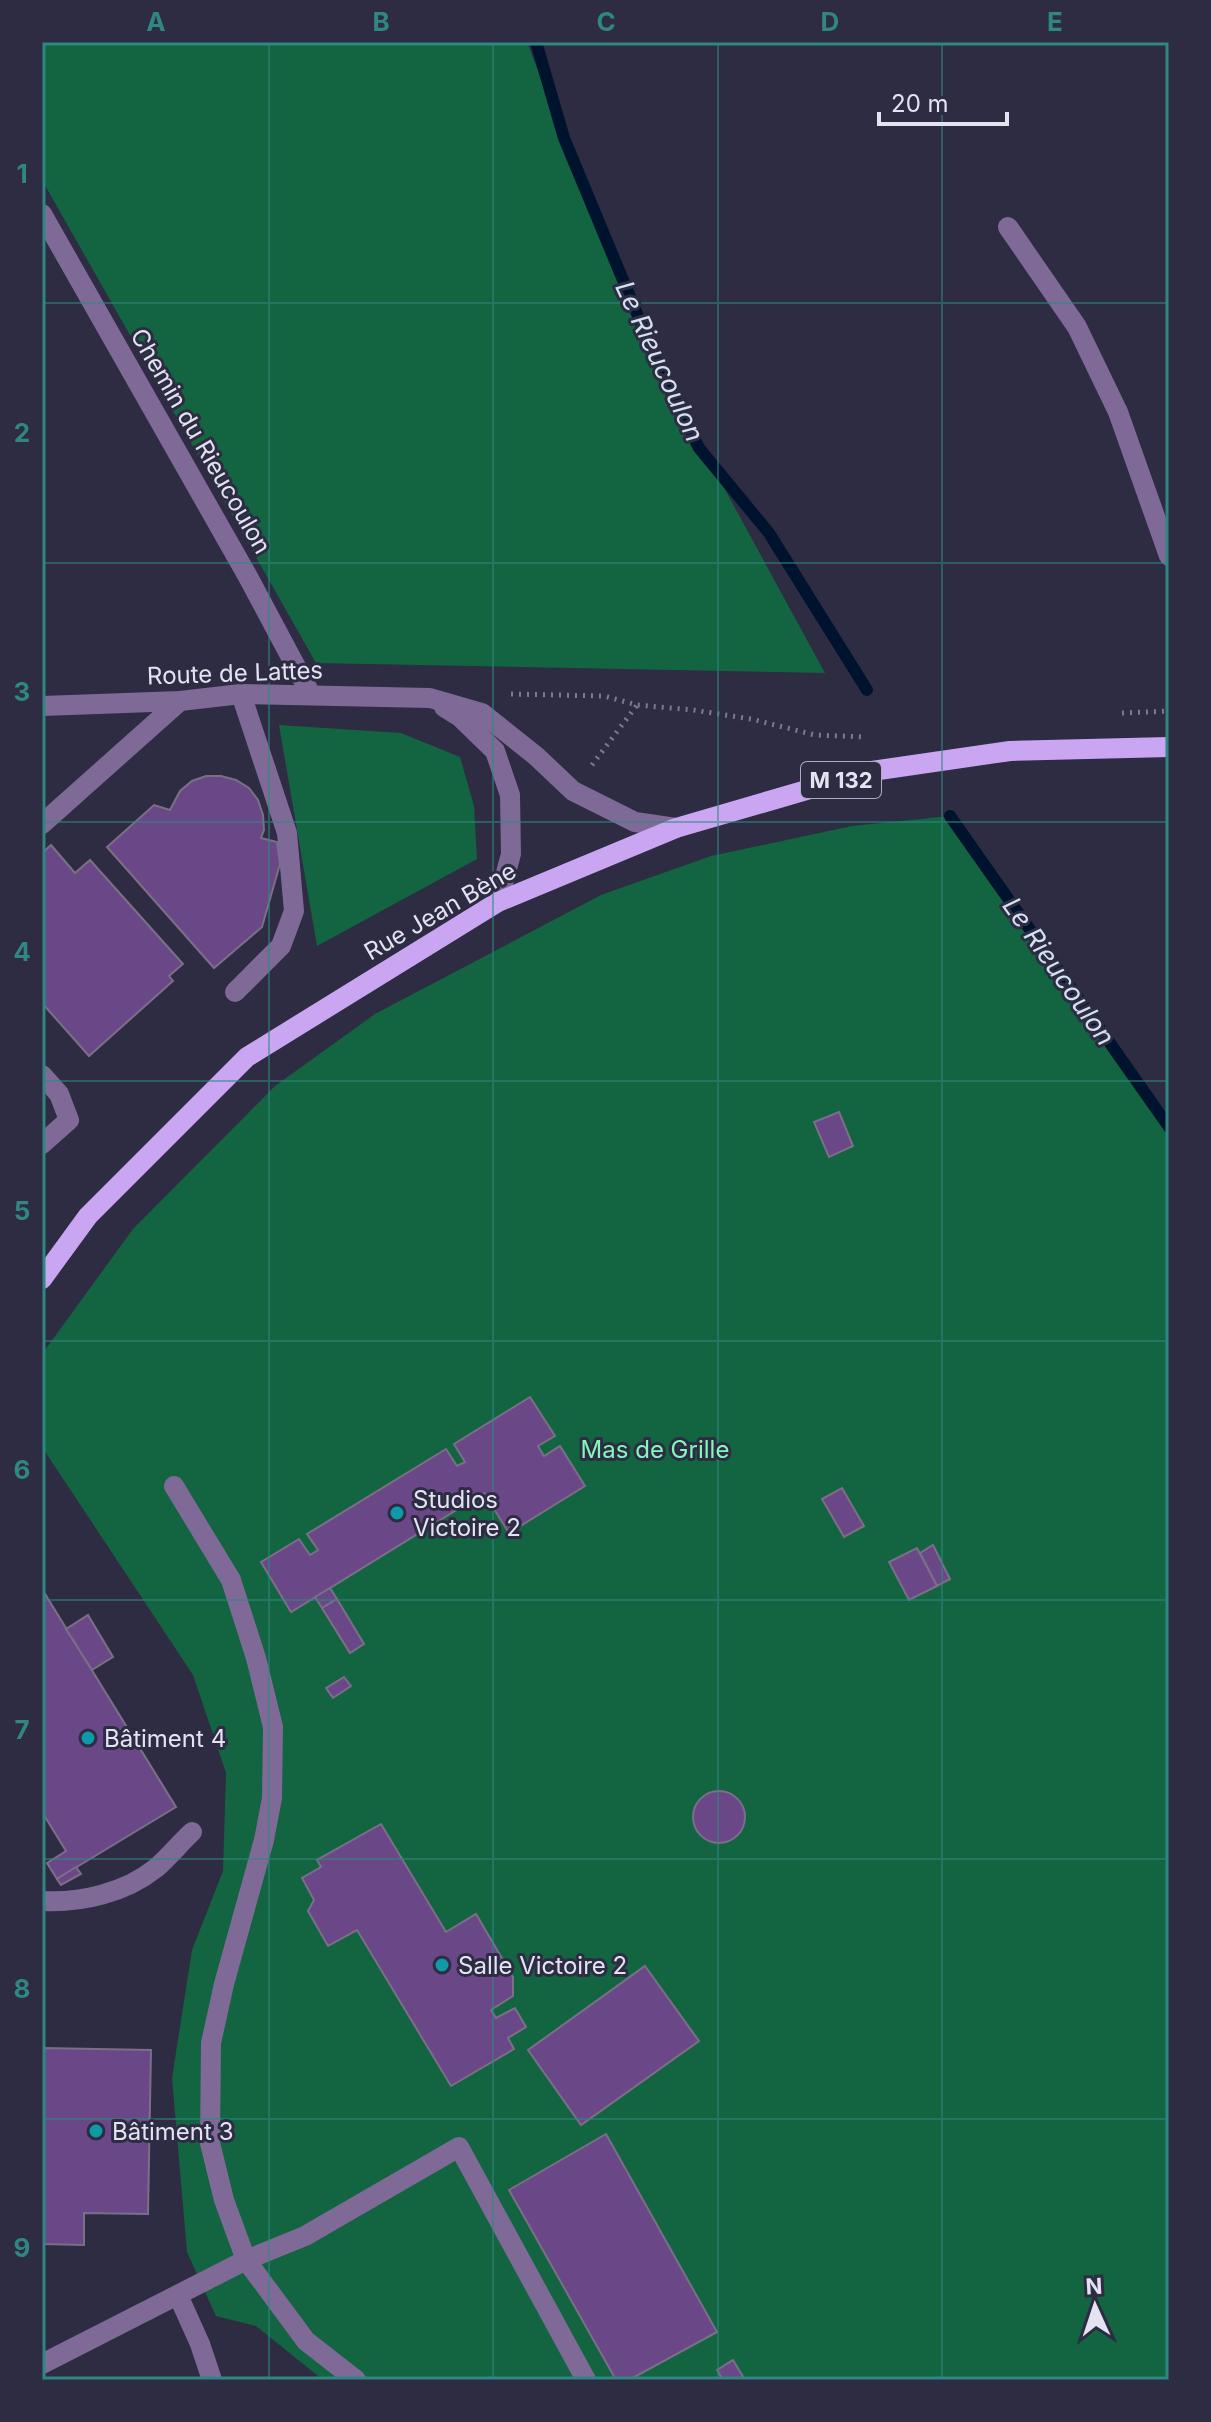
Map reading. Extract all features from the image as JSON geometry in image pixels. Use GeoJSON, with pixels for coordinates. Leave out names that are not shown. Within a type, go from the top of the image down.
{"type":"FeatureCollection","features":[{"type":"Feature","properties":{"kind":"main road","name":"Rue Jean Bène"},"geometry":{"type":"LineString","coordinates":[[42,1279],[88,1216],[247,1057],[498,902],[676,828],[872,771],[1010,751],[1169,747]]}},
{"type":"Feature","properties":{"kind":"street","name":"Chemin du Rieucoulon"},"geometry":{"type":"LineString","coordinates":[[42,214],[247,575],[311,695]]}},
{"type":"Feature","properties":{"kind":"street"},"geometry":{"type":"LineString","coordinates":[[1008,227],[1077,327],[1118,412],[1169,556]]}},
{"type":"Feature","properties":{"kind":"street","name":"Route de Lattes"},"geometry":{"type":"LineString","coordinates":[[42,706],[180,701],[241,694],[430,698],[482,713],[536,756],[573,791],[635,822],[676,828]]}},
{"type":"Feature","properties":{"kind":"street"},"geometry":{"type":"LineString","coordinates":[[235,992],[281,946],[294,911],[287,833],[241,694]]}},
{"type":"Feature","properties":{"kind":"street"},"geometry":{"type":"LineString","coordinates":[[430,698],[460,717],[495,751],[500,765],[510,795],[511,854],[498,902]]}},
{"type":"Feature","properties":{"kind":"street"},"geometry":{"type":"LineString","coordinates":[[42,824],[180,701]]}},
{"type":"Feature","properties":{"kind":"street"},"geometry":{"type":"LineString","coordinates":[[42,1075],[59,1094],[69,1120],[42,1144]]}},
{"type":"Feature","properties":{"kind":"street"},"geometry":{"type":"LineString","coordinates":[[174,1486],[231,1580],[256,1658],[273,1727],[272,1798],[264,1840],[211,2043],[210,2143],[224,2200],[246,2260],[306,2341],[356,2380]]}},
{"type":"Feature","properties":{"kind":"street"},"geometry":{"type":"LineString","coordinates":[[42,1901],[62,1902],[111,1893],[156,1868],[192,1832]]}},
{"type":"Feature","properties":{"kind":"street"},"geometry":{"type":"LineString","coordinates":[[42,2364],[246,2260],[305,2236],[459,2147],[586,2380]]}},
{"type":"Feature","properties":{"kind":"street"},"geometry":{"type":"LineString","coordinates":[[178,2295],[212,2380]]}},
{"type":"Feature","properties":{"kind":"path"},"geometry":{"type":"LineString","coordinates":[[503,694],[604,696],[637,705],[751,719],[815,735],[879,736]]}},
{"type":"Feature","properties":{"kind":"path"},"geometry":{"type":"LineString","coordinates":[[1116,714],[1169,711]]}},
{"type":"Feature","properties":{"kind":"green space"},"geometry":{"type":"Polygon","coordinates":[[[42,42],[527,42],[662,374],[825,673],[316,663],[42,180],[42,42]]]}},
{"type":"Feature","properties":{"kind":"green space"},"geometry":{"type":"Polygon","coordinates":[[[279,725],[401,733],[460,757],[474,806],[477,859],[317,946],[279,725]]]}},
{"type":"Feature","properties":{"kind":"green space","name":"Mas de Grille"},"geometry":{"type":"Polygon","coordinates":[[[950,816],[1169,1116],[1169,2380],[323,2380],[256,2326],[216,2316],[187,2252],[172,2078],[192,1950],[223,1871],[226,1773],[193,1675],[42,1447],[42,1354],[133,1229],[275,1086],[375,1014],[601,895],[711,856],[852,826],[950,816]]]}},
{"type":"Feature","properties":{"kind":"building"},"geometry":{"type":"Polygon","coordinates":[[[206,776],[236,780],[249,788],[258,800],[263,815],[261,838],[277,842],[280,864],[262,927],[214,968],[107,847],[154,805],[170,810],[180,791],[192,781],[206,776]]]}},
{"type":"Feature","properties":{"kind":"building"},"geometry":{"type":"Polygon","coordinates":[[[51,845],[75,873],[90,860],[183,964],[169,976],[173,981],[89,1056],[42,1003],[42,853],[51,845]]]}},
{"type":"Feature","properties":{"kind":"building"},"geometry":{"type":"Polygon","coordinates":[[[839,1112],[853,1146],[829,1157],[814,1122],[839,1112]]]}},
{"type":"Feature","properties":{"kind":"building","name":"Studios Victoire 2"},"geometry":{"type":"Polygon","coordinates":[[[530,1397],[555,1436],[538,1446],[544,1456],[560,1446],[585,1486],[509,1533],[484,1493],[291,1612],[261,1562],[299,1539],[310,1555],[318,1550],[307,1534],[446,1449],[457,1466],[465,1462],[454,1444],[530,1397]]]}},
{"type":"Feature","properties":{"kind":"building"},"geometry":{"type":"Polygon","coordinates":[[[842,1488],[864,1526],[844,1537],[822,1499],[842,1488]]]}},
{"type":"Feature","properties":{"kind":"building"},"geometry":{"type":"Polygon","coordinates":[[[933,1545],[950,1579],[937,1586],[920,1553],[933,1545]]]}},
{"type":"Feature","properties":{"kind":"building"},"geometry":{"type":"Polygon","coordinates":[[[917,1548],[937,1586],[909,1600],[889,1562],[917,1548]]]}},
{"type":"Feature","properties":{"kind":"building"},"geometry":{"type":"Polygon","coordinates":[[[330,1588],[337,1599],[322,1608],[315,1597],[330,1588]]]}},
{"type":"Feature","properties":{"kind":"building","name":"Bâtiment 4"},"geometry":{"type":"Polygon","coordinates":[[[42,1589],[176,1807],[57,1879],[47,1863],[66,1851],[42,1812],[42,1589]]]}},
{"type":"Feature","properties":{"kind":"building"},"geometry":{"type":"Polygon","coordinates":[[[337,1599],[364,1644],[350,1653],[322,1608],[337,1599]]]}},
{"type":"Feature","properties":{"kind":"building"},"geometry":{"type":"Polygon","coordinates":[[[88,1615],[113,1657],[92,1670],[66,1629],[88,1615]]]}},
{"type":"Feature","properties":{"kind":"building"},"geometry":{"type":"Polygon","coordinates":[[[344,1677],[351,1686],[333,1698],[326,1688],[344,1677]]]}},
{"type":"Feature","properties":{"kind":"building"},"geometry":{"type":"Polygon","coordinates":[[[719,1791],[737,1799],[745,1817],[737,1835],[719,1843],[701,1835],[693,1817],[701,1799],[719,1791]]]}},
{"type":"Feature","properties":{"kind":"building","name":"Salle Victoire 2"},"geometry":{"type":"Polygon","coordinates":[[[381,1824],[446,1932],[476,1914],[513,1977],[513,1996],[491,2010],[496,2018],[515,2008],[526,2027],[508,2038],[514,2049],[451,2086],[357,1930],[328,1946],[308,1911],[314,1900],[302,1878],[321,1867],[317,1860],[381,1824]]]}},
{"type":"Feature","properties":{"kind":"building"},"geometry":{"type":"Polygon","coordinates":[[[76,1867],[81,1874],[61,1885],[57,1879],[76,1867]]]}},
{"type":"Feature","properties":{"kind":"building"},"geometry":{"type":"Polygon","coordinates":[[[645,1966],[699,2041],[581,2125],[528,2050],[645,1966]]]}},
{"type":"Feature","properties":{"kind":"building","name":"Bâtiment 3"},"geometry":{"type":"Polygon","coordinates":[[[42,2048],[151,2050],[148,2214],[84,2213],[84,2245],[42,2244],[42,2048]]]}},
{"type":"Feature","properties":{"kind":"building"},"geometry":{"type":"Polygon","coordinates":[[[606,2134],[717,2332],[629,2380],[616,2380],[509,2190],[606,2134]]]}},
{"type":"Feature","properties":{"kind":"building"},"geometry":{"type":"Polygon","coordinates":[[[733,2360],[745,2380],[723,2380],[717,2370],[733,2360]]]}},
{"type":"Feature","properties":{"kind":"waterway","name":"Le Rieucoulon"},"geometry":{"type":"LineString","coordinates":[[536,42],[564,138],[662,374],[699,448],[769,533],[867,690]]}},
{"type":"Feature","properties":{"kind":"waterway","name":"Le Rieucoulon"},"geometry":{"type":"LineString","coordinates":[[950,816],[1169,1127]]}},
{"type":"Feature","properties":{"kind":"place","name":"Studios Victoire 2"},"geometry":{"type":"Point","coordinates":[397,1513]}},
{"type":"Feature","properties":{"kind":"place","name":"Bâtiment 4"},"geometry":{"type":"Point","coordinates":[88,1738]}},
{"type":"Feature","properties":{"kind":"place","name":"Salle Victoire 2"},"geometry":{"type":"Point","coordinates":[442,1965]}},
{"type":"Feature","properties":{"kind":"place","name":"Bâtiment 3"},"geometry":{"type":"Point","coordinates":[96,2131]}}]}
